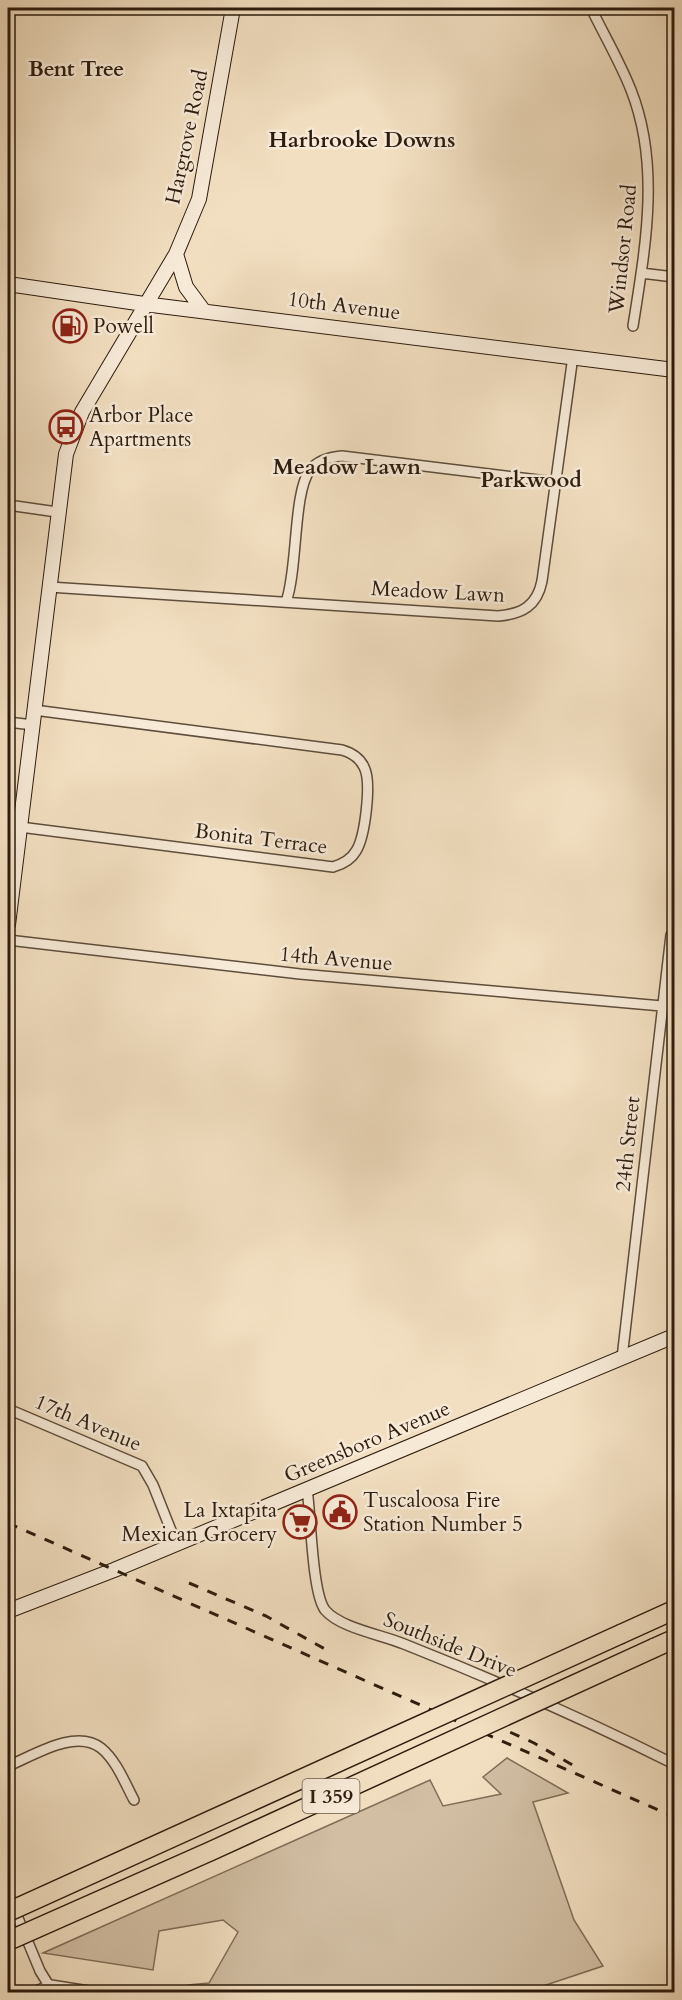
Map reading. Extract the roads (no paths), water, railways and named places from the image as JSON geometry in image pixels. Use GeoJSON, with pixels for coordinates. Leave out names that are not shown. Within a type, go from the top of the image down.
{"type":"FeatureCollection","features":[{"type":"Feature","properties":{"kind":"highway","name":"I 359"},"geometry":{"type":"LineString","coordinates":[[8,1912],[675,1610]]}},
{"type":"Feature","properties":{"kind":"highway","name":"I 359"},"geometry":{"type":"LineString","coordinates":[[8,1941],[222,1847],[675,1639]]}},
{"type":"Feature","properties":{"kind":"main road","name":"Hargrove Road"},"geometry":{"type":"LineString","coordinates":[[8,925],[62,476],[74,429],[144,304],[176,254],[200,199],[233,8]]}},
{"type":"Feature","properties":{"kind":"main road"},"geometry":{"type":"LineString","coordinates":[[176,254],[186,287],[203,310]]}},
{"type":"Feature","properties":{"kind":"main road","name":"10th Avenue"},"geometry":{"type":"LineString","coordinates":[[8,284],[144,304],[675,370]]}},
{"type":"Feature","properties":{"kind":"main road","name":"Greensboro Avenue"},"geometry":{"type":"LineString","coordinates":[[8,1611],[675,1336]]}},
{"type":"Feature","properties":{"kind":"street","name":"Windsor Road"},"geometry":{"type":"LineString","coordinates":[[591,8],[631,90],[641,125],[649,197],[633,326]]}},
{"type":"Feature","properties":{"kind":"street"},"geometry":{"type":"LineString","coordinates":[[641,273],[675,278]]}},
{"type":"Feature","properties":{"kind":"street","name":"Meadow Lawn"},"geometry":{"type":"LineString","coordinates":[[49,587],[498,616],[523,611],[533,604],[539,593],[573,356]]}},
{"type":"Feature","properties":{"kind":"street"},"geometry":{"type":"LineString","coordinates":[[286,602],[292,585],[304,482],[309,471],[318,462],[330,457],[342,456],[555,482]]}},
{"type":"Feature","properties":{"kind":"street"},"geometry":{"type":"LineString","coordinates":[[8,505],[57,512]]}},
{"type":"Feature","properties":{"kind":"street","name":"Bonita Terrace"},"geometry":{"type":"LineString","coordinates":[[20,827],[333,867],[349,859],[360,844],[368,787],[367,773],[360,761],[342,750],[34,710]]}},
{"type":"Feature","properties":{"kind":"street"},"geometry":{"type":"LineString","coordinates":[[8,722],[33,725]]}},
{"type":"Feature","properties":{"kind":"street","name":"24th Street"},"geometry":{"type":"LineString","coordinates":[[622,1358],[671,935]]}},
{"type":"Feature","properties":{"kind":"street","name":"14th Avenue"},"geometry":{"type":"LineString","coordinates":[[8,940],[300,974],[662,1005]]}},
{"type":"Feature","properties":{"kind":"street","name":"17th Avenue"},"geometry":{"type":"LineString","coordinates":[[8,1409],[142,1466],[153,1485],[176,1543]]}},
{"type":"Feature","properties":{"kind":"street","name":"Southside Drive"},"geometry":{"type":"LineString","coordinates":[[307,1489],[316,1588],[325,1610],[334,1618],[453,1665],[613,1734],[675,1764]]}},
{"type":"Feature","properties":{"kind":"street"},"geometry":{"type":"LineString","coordinates":[[8,1767],[68,1743],[92,1743],[110,1758],[134,1800]]}},
{"type":"Feature","properties":{"kind":"street"},"geometry":{"type":"LineString","coordinates":[[8,1894],[40,1971],[52,1989]]}},
{"type":"Feature","properties":{"kind":"street"},"geometry":{"type":"LineString","coordinates":[[33,1992],[52,1989],[95,1992]]}},
{"type":"Feature","properties":{"kind":"railway"},"geometry":{"type":"LineString","coordinates":[[8,1523],[674,1817]]}},
{"type":"Feature","properties":{"kind":"railway"},"geometry":{"type":"LineString","coordinates":[[189,1583],[266,1616],[332,1653]]}},
{"type":"Feature","properties":{"kind":"railway"},"geometry":{"type":"LineString","coordinates":[[492,1724],[534,1743],[576,1767]]}},
{"type":"Feature","properties":{"kind":"place","name":"Powell"},"geometry":{"type":"Point","coordinates":[70,326]}},
{"type":"Feature","properties":{"kind":"place","name":"Arbor Place Apartments"},"geometry":{"type":"Point","coordinates":[66,427]}},
{"type":"Feature","properties":{"kind":"place","name":"Tuscaloosa Fire Station Number 5"},"geometry":{"type":"Point","coordinates":[340,1512]}},
{"type":"Feature","properties":{"kind":"place","name":"La Ixtapita Mexican Grocery"},"geometry":{"type":"Point","coordinates":[300,1522]}},
{"type":"Feature","properties":{"kind":"district","name":"Bent Tree"},"geometry":{"type":"Point","coordinates":[76,69]}},
{"type":"Feature","properties":{"kind":"district","name":"Harbrooke Downs"},"geometry":{"type":"Point","coordinates":[362,140]}},
{"type":"Feature","properties":{"kind":"district","name":"Meadow Lawn"},"geometry":{"type":"Point","coordinates":[347,467]}},
{"type":"Feature","properties":{"kind":"district","name":"Parkwood"},"geometry":{"type":"Point","coordinates":[531,480]}}]}
